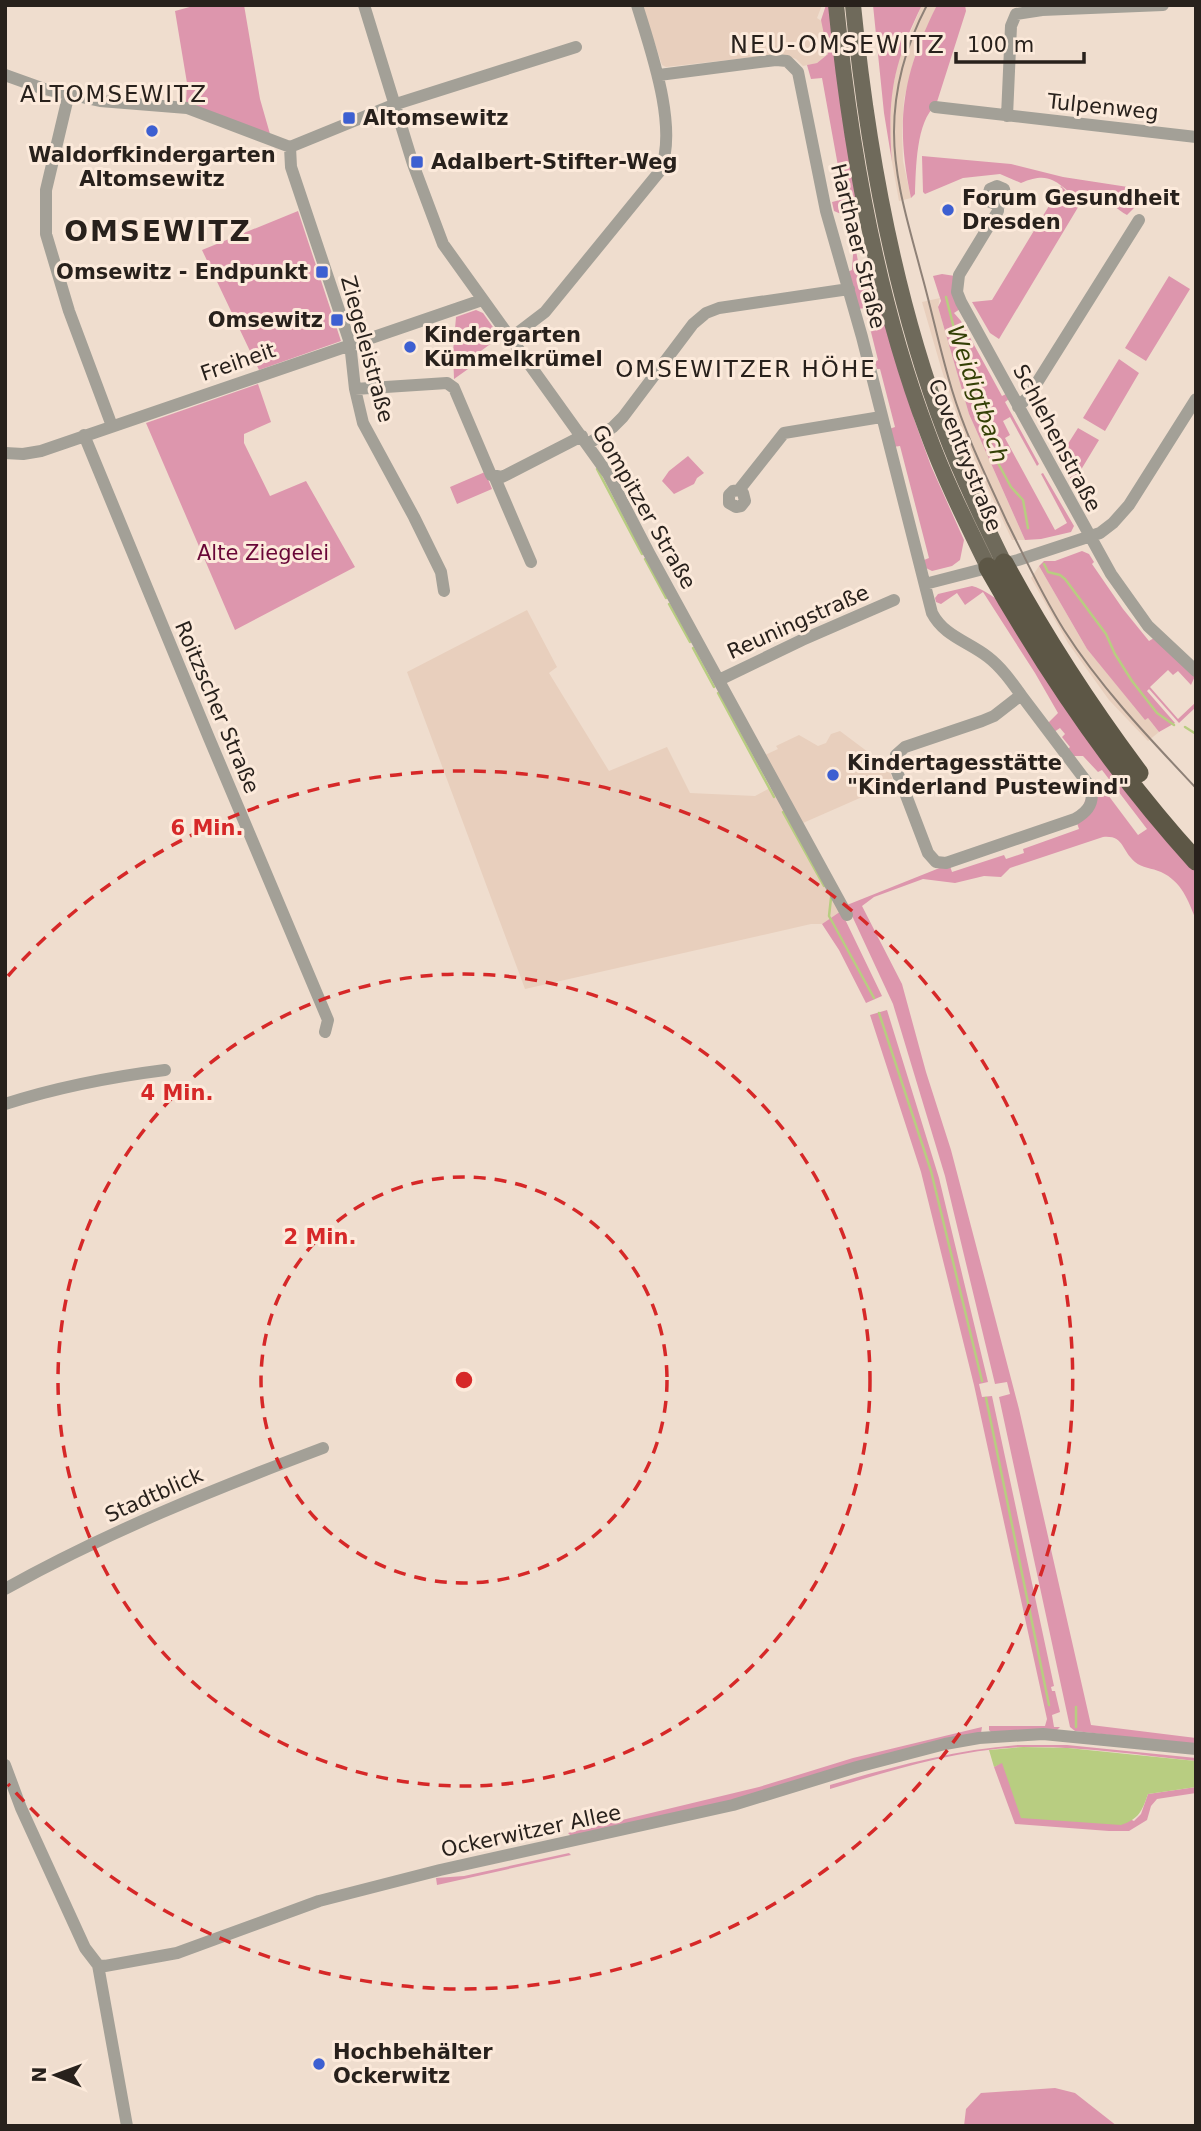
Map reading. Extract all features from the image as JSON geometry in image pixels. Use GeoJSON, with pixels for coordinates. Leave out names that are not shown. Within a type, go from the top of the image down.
{"type":"FeatureCollection","features":[{"type":"Feature","properties":{"kind":"highway","name":"Coventrystraße"},"geometry":{"type":"LineString","coordinates":[[996,565],[1077,687],[1140,773],[1196,841]]}},
{"type":"Feature","properties":{"kind":"highway","name":"Coventrystraße"},"geometry":{"type":"LineString","coordinates":[[996,565],[1029,639],[1073,705],[1137,790],[1196,861]]}},
{"type":"Feature","properties":{"kind":"main road","name":"Coventrystraße"},"geometry":{"type":"LineString","coordinates":[[836,5],[850,115],[872,234],[905,369],[950,489],[996,565]]}},
{"type":"Feature","properties":{"kind":"main road","name":"Coventrystraße"},"geometry":{"type":"LineString","coordinates":[[853,5],[873,154],[915,340],[944,430],[996,565]]}},
{"type":"Feature","properties":{"kind":"street","name":"Gompitzer Straße"},"geometry":{"type":"LineString","coordinates":[[364,5],[393,105],[443,244],[608,474],[847,915]]}},
{"type":"Feature","properties":{"kind":"street"},"geometry":{"type":"LineString","coordinates":[[511,338],[545,312],[660,171],[667,151],[667,141],[659,75],[636,5]]}},
{"type":"Feature","properties":{"kind":"street"},"geometry":{"type":"LineString","coordinates":[[1007,116],[1011,26],[1013,17],[1020,12],[1163,5]]}},
{"type":"Feature","properties":{"kind":"street"},"geometry":{"type":"LineString","coordinates":[[5,75],[44,89],[121,105],[187,108],[290,147],[393,105],[576,47]]}},
{"type":"Feature","properties":{"kind":"street","name":"Harthaer Straße"},"geometry":{"type":"LineString","coordinates":[[659,75],[776,60],[787,61],[794,66],[802,84],[826,211],[849,289],[932,612],[946,632],[1000,667],[1089,785],[1092,803],[1087,811],[1075,819],[946,863],[936,862],[928,853],[895,769],[896,755],[905,747],[993,716],[1021,695]]}},
{"type":"Feature","properties":{"kind":"street"},"geometry":{"type":"LineString","coordinates":[[69,93],[46,190],[46,234],[69,311],[112,426]]}},
{"type":"Feature","properties":{"kind":"street","name":"Tulpenweg"},"geometry":{"type":"LineString","coordinates":[[935,107],[1196,137]]}},
{"type":"Feature","properties":{"kind":"street","name":"Ziegeleistraße"},"geometry":{"type":"LineString","coordinates":[[290,147],[291,167],[350,343],[355,389],[363,423],[441,572],[444,591]]}},
{"type":"Feature","properties":{"kind":"street","name":"Schlehenstraße"},"geometry":{"type":"LineString","coordinates":[[998,205],[998,211],[959,275],[957,292],[1111,575],[1149,626],[1194,666]]}},
{"type":"Feature","properties":{"kind":"street"},"geometry":{"type":"LineString","coordinates":[[1018,407],[1028,397],[1139,220]]}},
{"type":"Feature","properties":{"kind":"street"},"geometry":{"type":"LineString","coordinates":[[495,478],[613,427],[694,324],[706,313],[719,308],[849,289]]}},
{"type":"Feature","properties":{"kind":"street","name":"Freiheit"},"geometry":{"type":"LineString","coordinates":[[5,453],[30,454],[482,300]]}},
{"type":"Feature","properties":{"kind":"street"},"geometry":{"type":"LineString","coordinates":[[355,389],[447,383],[454,387],[531,562]]}},
{"type":"Feature","properties":{"kind":"street"},"geometry":{"type":"LineString","coordinates":[[925,584],[1088,537],[1113,523],[1122,514],[1196,399]]}},
{"type":"Feature","properties":{"kind":"street"},"geometry":{"type":"LineString","coordinates":[[739,490],[780,436],[787,432],[881,417]]}},
{"type":"Feature","properties":{"kind":"street","name":"Roitzscher Straße"},"geometry":{"type":"LineString","coordinates":[[84,435],[328,1020],[325,1032]]}},
{"type":"Feature","properties":{"kind":"street","name":"Reuningstraße"},"geometry":{"type":"LineString","coordinates":[[719,680],[894,600]]}},
{"type":"Feature","properties":{"kind":"street"},"geometry":{"type":"LineString","coordinates":[[5,1104],[41,1092],[102,1078],[165,1070]]}},
{"type":"Feature","properties":{"kind":"street","name":"Stadtblick"},"geometry":{"type":"LineString","coordinates":[[5,1589],[66,1555],[209,1491],[323,1448]]}},
{"type":"Feature","properties":{"kind":"street","name":"Ockerwitzer Allee"},"geometry":{"type":"LineString","coordinates":[[98,1965],[122,1964],[177,1953],[320,1901],[440,1870],[744,1803],[945,1744],[979,1738],[1043,1734],[1196,1749]]}},
{"type":"Feature","properties":{"kind":"street"},"geometry":{"type":"LineString","coordinates":[[5,1765],[21,1808],[73,1923],[98,1965],[127,2126]]}},
{"type":"Feature","properties":{"kind":"shaded area"},"geometry":{"type":"Polygon","coordinates":[[[642,5],[822,5],[817,18],[823,22],[828,54],[817,63],[803,66],[796,59],[781,54],[666,67],[662,65],[642,5]]]}},
{"type":"Feature","properties":{"kind":"shaded area"},"geometry":{"type":"Polygon","coordinates":[[[922,5],[937,5],[916,52],[904,99],[903,161],[911,198],[899,201],[892,162],[891,97],[898,61],[922,5]]]}},
{"type":"Feature","properties":{"kind":"shaded area"},"geometry":{"type":"Polygon","coordinates":[[[940,298],[938,307],[969,414],[1025,540],[1012,540],[966,441],[922,302],[940,298]]]}},
{"type":"Feature","properties":{"kind":"shaded area"},"geometry":{"type":"Polygon","coordinates":[[[1039,566],[1087,649],[1159,732],[1148,741],[1109,700],[1068,643],[1031,578],[1039,566]]]}},
{"type":"Feature","properties":{"kind":"shaded area"},"geometry":{"type":"Polygon","coordinates":[[[527,610],[557,667],[549,673],[609,771],[667,747],[690,793],[755,796],[772,787],[841,911],[822,924],[811,924],[525,989],[407,672],[527,610]]]}},
{"type":"Feature","properties":{"kind":"shaded area","name":"Kindertagesstätte \"Kinderland Pustewind\""},"geometry":{"type":"Polygon","coordinates":[[[840,731],[888,767],[894,783],[803,823],[765,755],[778,749],[776,746],[799,735],[818,746],[826,743],[831,734],[840,731]]]}},
{"type":"Feature","properties":{"kind":"shaded area"},"geometry":{"type":"Polygon","coordinates":[[[1023,1747],[1068,1748],[1196,1761],[1196,1787],[1148,1794],[1139,1814],[1121,1825],[1021,1818],[1002,1763],[994,1767],[989,1750],[1023,1747]]]}},
{"type":"Feature","properties":{"kind":"green space"},"geometry":{"type":"Polygon","coordinates":[[[197,5],[244,5],[260,99],[270,134],[186,102],[187,83],[175,11],[197,5]]]}},
{"type":"Feature","properties":{"kind":"green space"},"geometry":{"type":"Polygon","coordinates":[[[826,5],[830,5],[914,419],[931,466],[964,540],[960,560],[952,566],[932,571],[926,568],[924,560],[929,558],[900,446],[893,447],[889,429],[895,427],[880,369],[877,369],[875,362],[878,360],[865,308],[858,309],[847,272],[852,270],[854,240],[860,272],[872,269],[859,208],[849,207],[841,214],[834,211],[832,202],[844,199],[822,78],[811,79],[807,65],[817,63],[828,54],[821,20],[826,5]]]}},
{"type":"Feature","properties":{"kind":"green space"},"geometry":{"type":"Polygon","coordinates":[[[873,5],[922,5],[904,45],[894,81],[890,118],[892,162],[884,113],[873,5]]]}},
{"type":"Feature","properties":{"kind":"green space"},"geometry":{"type":"Polygon","coordinates":[[[937,5],[965,5],[966,11],[936,105],[924,122],[917,159],[915,194],[911,198],[903,146],[905,99],[916,54],[937,5]]]}},
{"type":"Feature","properties":{"kind":"green space"},"geometry":{"type":"Polygon","coordinates":[[[922,156],[1011,164],[1063,177],[1128,187],[1124,194],[1129,202],[1142,204],[1127,215],[1113,206],[1085,202],[1050,179],[1033,179],[1021,183],[1000,174],[963,178],[925,194],[922,156]]]}},
{"type":"Feature","properties":{"kind":"green space"},"geometry":{"type":"Polygon","coordinates":[[[1061,186],[1080,204],[999,339],[990,333],[972,302],[992,300],[1061,186]]]}},
{"type":"Feature","properties":{"kind":"green space"},"geometry":{"type":"Polygon","coordinates":[[[298,211],[341,341],[259,370],[202,250],[298,211]]]}},
{"type":"Feature","properties":{"kind":"green space"},"geometry":{"type":"Polygon","coordinates":[[[933,276],[955,276],[960,309],[954,313],[1002,396],[1006,394],[1009,399],[1005,402],[1039,464],[1037,466],[1010,417],[1003,421],[1010,435],[1005,438],[1055,530],[1067,523],[1041,474],[1043,473],[1074,526],[1071,532],[1025,540],[969,414],[938,307],[941,301],[933,276]]]}},
{"type":"Feature","properties":{"kind":"green space"},"geometry":{"type":"Polygon","coordinates":[[[1169,276],[1190,289],[1146,361],[1125,348],[1169,276]]]}},
{"type":"Feature","properties":{"kind":"green space"},"geometry":{"type":"Polygon","coordinates":[[[476,310],[483,313],[500,337],[474,356],[478,362],[454,379],[456,317],[476,310]]]}},
{"type":"Feature","properties":{"kind":"green space"},"geometry":{"type":"Polygon","coordinates":[[[1119,359],[1139,373],[1105,431],[1083,418],[1119,359]]]}},
{"type":"Feature","properties":{"kind":"green space","name":"Alte Ziegelei"},"geometry":{"type":"Polygon","coordinates":[[[258,384],[271,422],[244,434],[244,443],[270,496],[306,481],[355,567],[235,630],[146,423],[258,384]]]}},
{"type":"Feature","properties":{"kind":"green space"},"geometry":{"type":"Polygon","coordinates":[[[1078,428],[1099,440],[1073,483],[1059,458],[1078,428]]]}},
{"type":"Feature","properties":{"kind":"green space"},"geometry":{"type":"Polygon","coordinates":[[[688,456],[704,473],[694,484],[674,494],[662,481],[669,471],[688,456]]]}},
{"type":"Feature","properties":{"kind":"green space"},"geometry":{"type":"Polygon","coordinates":[[[485,472],[492,489],[457,504],[450,487],[485,472]]]}},
{"type":"Feature","properties":{"kind":"green space"},"geometry":{"type":"Polygon","coordinates":[[[1082,551],[1089,554],[1094,562],[1092,564],[1123,609],[1149,641],[1154,638],[1195,676],[1191,685],[1178,671],[1173,675],[1168,670],[1150,687],[1178,719],[1196,702],[1196,707],[1179,723],[1149,689],[1147,691],[1175,723],[1159,732],[1148,718],[1145,720],[1087,649],[1039,566],[1044,561],[1055,561],[1082,551]]]}},
{"type":"Feature","properties":{"kind":"green space"},"geometry":{"type":"Polygon","coordinates":[[[972,586],[1001,601],[1196,869],[1196,920],[1183,892],[1174,881],[1161,872],[1138,864],[1119,841],[1110,837],[1010,868],[1001,877],[984,876],[955,883],[923,879],[874,897],[862,906],[902,984],[951,1150],[1019,1409],[1091,1725],[1196,1738],[1196,1745],[1075,1731],[1070,1727],[999,1397],[1010,1394],[1007,1382],[995,1384],[945,1176],[893,1004],[847,905],[942,867],[950,866],[952,872],[1004,855],[1006,859],[1024,853],[1023,849],[1079,829],[1077,823],[1092,782],[1096,779],[1138,835],[1147,829],[1102,770],[1098,772],[1083,756],[1073,756],[1062,737],[1065,734],[1060,728],[1054,732],[1048,723],[1058,713],[983,592],[965,605],[957,593],[941,604],[936,602],[938,594],[972,586]]]}},
{"type":"Feature","properties":{"kind":"green space"},"geometry":{"type":"Polygon","coordinates":[[[841,911],[882,996],[866,1003],[839,950],[822,924],[841,911]]]}},
{"type":"Feature","properties":{"kind":"green space"},"geometry":{"type":"Polygon","coordinates":[[[887,1010],[939,1178],[988,1382],[979,1384],[982,1397],[992,1396],[1054,1686],[1051,1687],[1052,1691],[1055,1691],[1060,1712],[1052,1715],[1054,1727],[1060,1727],[1056,1731],[989,1730],[989,1726],[1045,1726],[1047,1719],[974,1385],[921,1172],[870,1015],[887,1010]]]}},
{"type":"Feature","properties":{"kind":"green space"},"geometry":{"type":"Polygon","coordinates":[[[982,1727],[981,1733],[761,1794],[572,1837],[568,1833],[759,1787],[853,1758],[982,1727]]]}},
{"type":"Feature","properties":{"kind":"green space"},"geometry":{"type":"Polygon","coordinates":[[[1018,1745],[1067,1745],[1196,1758],[1196,1761],[1110,1751],[1024,1747],[975,1752],[926,1762],[830,1789],[830,1785],[923,1760],[1018,1745]]]}},
{"type":"Feature","properties":{"kind":"green space"},"geometry":{"type":"Polygon","coordinates":[[[1002,1762],[1134,1821],[1141,1814],[1148,1794],[1196,1787],[1196,1793],[1157,1799],[1151,1806],[1147,1820],[1129,1831],[1015,1824],[994,1767],[1002,1762]]]}},
{"type":"Feature","properties":{"kind":"green space"},"geometry":{"type":"Polygon","coordinates":[[[569,1853],[571,1855],[437,1885],[436,1878],[464,1876],[569,1853]]]}},
{"type":"Feature","properties":{"kind":"green space"},"geometry":{"type":"Polygon","coordinates":[[[1055,2088],[1075,2093],[1117,2126],[964,2126],[966,2109],[981,2093],[1055,2088]]]}},
{"type":"Feature","properties":{"kind":"waterway","name":"Weidigtbach"},"geometry":{"type":"LineString","coordinates":[[946,297],[981,419],[998,463],[1011,487],[1023,500],[1028,528]]}},
{"type":"Feature","properties":{"kind":"waterway"},"geometry":{"type":"LineString","coordinates":[[597,469],[642,554]]}},
{"type":"Feature","properties":{"kind":"waterway"},"geometry":{"type":"LineString","coordinates":[[645,559],[666,598]]}},
{"type":"Feature","properties":{"kind":"waterway","name":"Weidigtbach"},"geometry":{"type":"LineString","coordinates":[[1044,564],[1048,572],[1065,579],[1106,634],[1132,681],[1157,713],[1174,725]]}},
{"type":"Feature","properties":{"kind":"waterway"},"geometry":{"type":"LineString","coordinates":[[669,604],[690,642]]}},
{"type":"Feature","properties":{"kind":"waterway"},"geometry":{"type":"LineString","coordinates":[[693,648],[714,687]]}},
{"type":"Feature","properties":{"kind":"waterway"},"geometry":{"type":"LineString","coordinates":[[718,693],[774,797]]}},
{"type":"Feature","properties":{"kind":"waterway","name":"Weidigtbach"},"geometry":{"type":"LineString","coordinates":[[1185,727],[1196,734]]}},
{"type":"Feature","properties":{"kind":"waterway"},"geometry":{"type":"LineString","coordinates":[[783,812],[824,886]]}},
{"type":"Feature","properties":{"kind":"waterway"},"geometry":{"type":"LineString","coordinates":[[831,898],[829,916],[874,998]]}},
{"type":"Feature","properties":{"kind":"waterway"},"geometry":{"type":"LineString","coordinates":[[879,1013],[931,1171],[982,1381]]}},
{"type":"Feature","properties":{"kind":"waterway"},"geometry":{"type":"LineString","coordinates":[[986,1398],[1049,1705]]}},
{"type":"Feature","properties":{"kind":"waterway"},"geometry":{"type":"LineString","coordinates":[[1076,1707],[1076,1727]]}},
{"type":"Feature","properties":{"kind":"tram line"},"geometry":{"type":"LineString","coordinates":[[927,5],[907,51],[899,83],[895,150],[907,220],[958,407],[977,457],[1007,522],[1064,630],[1110,692],[1196,788]]}},
{"type":"Feature","properties":{"kind":"place","name":"Altomsewitz"},"geometry":{"type":"Point","coordinates":[349,118]}},
{"type":"Feature","properties":{"kind":"place","name":"Waldorfkindergarten Altomsewitz"},"geometry":{"type":"Point","coordinates":[152,131]}},
{"type":"Feature","properties":{"kind":"place","name":"Adalbert-Stifter-Weg"},"geometry":{"type":"Point","coordinates":[417,162]}},
{"type":"Feature","properties":{"kind":"place","name":"Forum Gesundheit Dresden"},"geometry":{"type":"Point","coordinates":[948,210]}},
{"type":"Feature","properties":{"kind":"place","name":"Omsewitz - Endpunkt"},"geometry":{"type":"Point","coordinates":[322,272]}},
{"type":"Feature","properties":{"kind":"place","name":"Omsewitz"},"geometry":{"type":"Point","coordinates":[337,320]}},
{"type":"Feature","properties":{"kind":"place","name":"Kindergarten Kümmelkrümel"},"geometry":{"type":"Point","coordinates":[410,347]}},
{"type":"Feature","properties":{"kind":"place","name":"Kindertagesstätte \"Kinderland Pustewind\""},"geometry":{"type":"Point","coordinates":[833,775]}},
{"type":"Feature","properties":{"kind":"place","name":"Hochbehälter Ockerwitz"},"geometry":{"type":"Point","coordinates":[319,2064]}},
{"type":"Feature","properties":{"kind":"district","name":"NEU-OMSEWITZ"},"geometry":{"type":"Point","coordinates":[838,45]}},
{"type":"Feature","properties":{"kind":"district","name":"ALTOMSEWITZ"},"geometry":{"type":"Point","coordinates":[114,94]}},
{"type":"Feature","properties":{"kind":"district","name":"OMSEWITZ"},"geometry":{"type":"Point","coordinates":[158,231]}},
{"type":"Feature","properties":{"kind":"district","name":"OMSEWITZER HÖHE"},"geometry":{"type":"Point","coordinates":[746,369]}}]}
